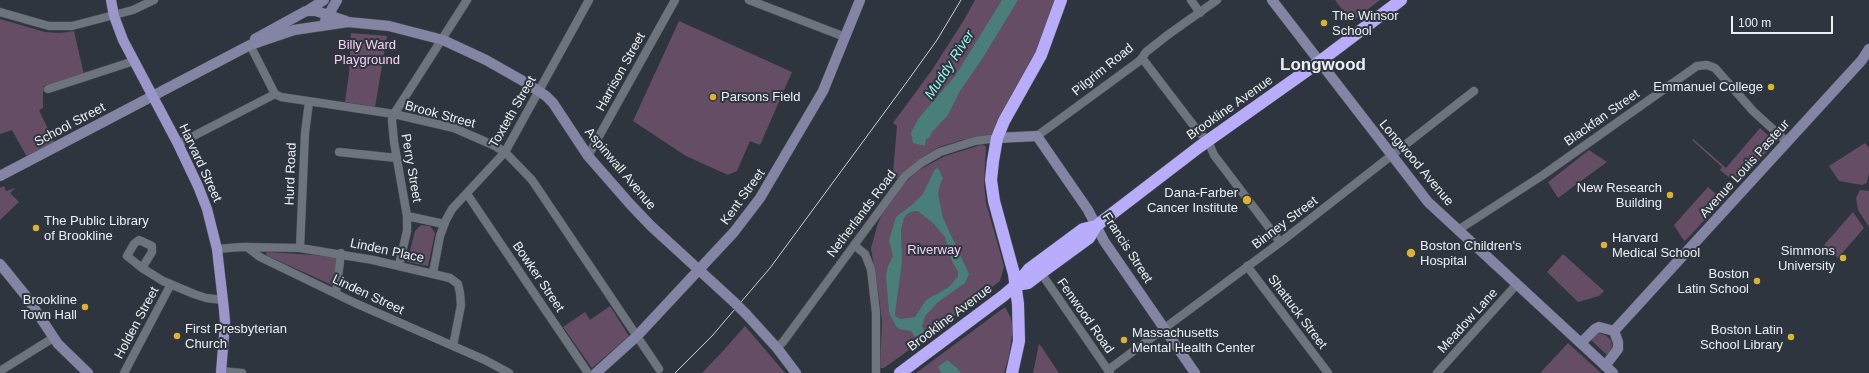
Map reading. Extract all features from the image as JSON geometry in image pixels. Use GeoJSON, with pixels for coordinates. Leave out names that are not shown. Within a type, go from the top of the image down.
{"type":"FeatureCollection","features":[{"type":"Feature","properties":{"kind":"highway"},"geometry":{"type":"LineString","coordinates":[[1012,373],[1017,351],[1019,331],[1016,285],[996,211],[992,190],[992,166],[997,138],[1006,116],[1041,56],[1061,0]]}},
{"type":"Feature","properties":{"kind":"highway","name":"Brookline Avenue"},"geometry":{"type":"LineString","coordinates":[[1016,285],[1028,283],[1089,238],[1096,226],[1208,141],[1319,62],[1401,0]]}},
{"type":"Feature","properties":{"kind":"highway","name":"Brookline Avenue"},"geometry":{"type":"LineString","coordinates":[[900,373],[1016,285],[1025,272],[1083,229],[1096,226]]}},
{"type":"Feature","properties":{"kind":"main road","name":"Harvard Street"},"geometry":{"type":"LineString","coordinates":[[111,0],[114,16],[123,40],[178,144],[205,202],[217,249],[223,300],[225,322],[221,372]]}},
{"type":"Feature","properties":{"kind":"main road"},"geometry":{"type":"LineString","coordinates":[[307,11],[324,0]]}},
{"type":"Feature","properties":{"kind":"main road"},"geometry":{"type":"LineString","coordinates":[[322,26],[337,0]]}},
{"type":"Feature","properties":{"kind":"main road","name":"Kent Street"},"geometry":{"type":"LineString","coordinates":[[596,373],[637,336],[699,270],[742,222],[766,190],[822,91],[860,0]]}},
{"type":"Feature","properties":{"kind":"main road","name":"Longwood Avenue"},"geometry":{"type":"LineString","coordinates":[[1272,0],[1428,202],[1613,373]]}},
{"type":"Feature","properties":{"kind":"main road","name":"Aspinwall Avenue"},"geometry":{"type":"LineString","coordinates":[[250,45],[258,36],[307,11],[316,11],[348,22],[389,26],[443,40],[486,60],[539,91],[554,103],[588,156],[645,220],[746,314],[777,348],[796,373]]}},
{"type":"Feature","properties":{"kind":"main road","name":"Aspinwall Avenue"},"geometry":{"type":"LineString","coordinates":[[152,96],[250,45],[286,32],[348,22]]}},
{"type":"Feature","properties":{"kind":"main road","name":"Avenue Louis Pasteur"},"geometry":{"type":"LineString","coordinates":[[1614,331],[1865,58],[1869,50]]}},
{"type":"Feature","properties":{"kind":"main road","name":"School Street"},"geometry":{"type":"LineString","coordinates":[[0,176],[152,96]]}},
{"type":"Feature","properties":{"kind":"main road"},"geometry":{"type":"LineString","coordinates":[[997,138],[1037,136]]}},
{"type":"Feature","properties":{"kind":"main road","name":"Francis Street"},"geometry":{"type":"LineString","coordinates":[[1037,136],[1088,210],[1096,226],[1195,373]]}},
{"type":"Feature","properties":{"kind":"main road"},"geometry":{"type":"LineString","coordinates":[[0,264],[26,296],[53,338],[68,356],[88,373]]}},
{"type":"Feature","properties":{"kind":"main road"},"geometry":{"type":"LineString","coordinates":[[1581,343],[1599,327],[1614,331],[1618,342],[1618,349],[1605,366]]}},
{"type":"Feature","properties":{"kind":"street"},"geometry":{"type":"LineString","coordinates":[[0,12],[54,26],[72,26],[133,10],[154,0]]}},
{"type":"Feature","properties":{"kind":"street"},"geometry":{"type":"LineString","coordinates":[[394,114],[443,40],[467,0]]}},
{"type":"Feature","properties":{"kind":"street","name":"Toxteth Street"},"geometry":{"type":"LineString","coordinates":[[433,273],[440,236],[444,224],[452,209],[505,152],[589,0]]}},
{"type":"Feature","properties":{"kind":"street","name":"Harrison Street"},"geometry":{"type":"LineString","coordinates":[[588,156],[675,0]]}},
{"type":"Feature","properties":{"kind":"street"},"geometry":{"type":"LineString","coordinates":[[749,0],[845,37]]}},
{"type":"Feature","properties":{"kind":"street"},"geometry":{"type":"LineString","coordinates":[[1191,0],[1200,13]]}},
{"type":"Feature","properties":{"kind":"street","name":"Pilgrim Road"},"geometry":{"type":"LineString","coordinates":[[1037,136],[1142,58],[1146,52],[1195,14],[1200,13],[1217,0]]}},
{"type":"Feature","properties":{"kind":"street"},"geometry":{"type":"LineString","coordinates":[[178,144],[275,94],[250,45]]}},
{"type":"Feature","properties":{"kind":"street"},"geometry":{"type":"LineString","coordinates":[[1142,58],[1196,128],[1208,141],[1214,155],[1280,242]]}},
{"type":"Feature","properties":{"kind":"street"},"geometry":{"type":"LineString","coordinates":[[48,89],[134,61]]}},
{"type":"Feature","properties":{"kind":"street","name":"Blackfan Street"},"geometry":{"type":"LineString","coordinates":[[1458,230],[1543,174],[1698,65],[1709,65],[1717,70],[1753,111],[1787,142]]}},
{"type":"Feature","properties":{"kind":"street","name":"Binney Street"},"geometry":{"type":"LineString","coordinates":[[1109,372],[1164,328],[1280,242],[1392,156],[1474,91]]}},
{"type":"Feature","properties":{"kind":"street","name":"Brook Street"},"geometry":{"type":"LineString","coordinates":[[275,94],[281,97],[309,102],[394,114],[454,128],[493,144],[505,152],[532,180],[659,369]]}},
{"type":"Feature","properties":{"kind":"street","name":"Hurd Road"},"geometry":{"type":"LineString","coordinates":[[300,248],[305,133],[309,102]]}},
{"type":"Feature","properties":{"kind":"street","name":"Perry Street"},"geometry":{"type":"LineString","coordinates":[[394,114],[392,126],[408,216],[407,231],[399,265]]}},
{"type":"Feature","properties":{"kind":"street","name":"Netherlands Road"},"geometry":{"type":"LineString","coordinates":[[777,348],[900,182],[921,163],[938,153],[956,146],[997,138]]}},
{"type":"Feature","properties":{"kind":"street"},"geometry":{"type":"LineString","coordinates":[[339,152],[397,158]]}},
{"type":"Feature","properties":{"kind":"street","name":"Bowker Street"},"geometry":{"type":"LineString","coordinates":[[467,194],[588,373]]}},
{"type":"Feature","properties":{"kind":"street"},"geometry":{"type":"LineString","coordinates":[[408,216],[444,224]]}},
{"type":"Feature","properties":{"kind":"street"},"geometry":{"type":"LineString","coordinates":[[854,246],[865,254],[871,269],[877,321],[876,373]]}},
{"type":"Feature","properties":{"kind":"street"},"geometry":{"type":"LineString","coordinates":[[217,249],[247,247]]}},
{"type":"Feature","properties":{"kind":"street","name":"Linden Place"},"geometry":{"type":"LineString","coordinates":[[247,247],[300,248],[341,253],[433,273],[453,280],[458,284],[461,305],[453,346]]}},
{"type":"Feature","properties":{"kind":"street","name":"Linden Street"},"geometry":{"type":"LineString","coordinates":[[247,247],[260,257],[509,373]]}},
{"type":"Feature","properties":{"kind":"street"},"geometry":{"type":"LineString","coordinates":[[336,293],[341,253]]}},
{"type":"Feature","properties":{"kind":"street","name":"Shattuck Street"},"geometry":{"type":"LineString","coordinates":[[1247,266],[1328,373]]}},
{"type":"Feature","properties":{"kind":"street"},"geometry":{"type":"LineString","coordinates":[[142,268],[171,284],[206,298],[223,300]]}},
{"type":"Feature","properties":{"kind":"street","name":"Fenwood Road"},"geometry":{"type":"LineString","coordinates":[[1041,273],[1109,372]]}},
{"type":"Feature","properties":{"kind":"street","name":"Holden Street"},"geometry":{"type":"LineString","coordinates":[[124,373],[171,284]]}},
{"type":"Feature","properties":{"kind":"street","name":"Meadow Lane"},"geometry":{"type":"LineString","coordinates":[[1437,373],[1517,284]]}},
{"type":"Feature","properties":{"kind":"street"},"geometry":{"type":"LineString","coordinates":[[0,371],[53,338]]}},
{"type":"Feature","properties":{"kind":"street"},"geometry":{"type":"LineString","coordinates":[[221,372],[242,373]]}},
{"type":"Feature","properties":{"kind":"green space"},"geometry":{"type":"Polygon","coordinates":[[[975,0],[1055,0],[1037,51],[1010,97],[991,135],[962,140],[939,147],[926,155],[897,179],[893,173],[897,126],[893,123],[932,70],[975,0]]]}},
{"type":"Feature","properties":{"kind":"green space"},"geometry":{"type":"Polygon","coordinates":[[[1335,0],[1380,0],[1351,22],[1335,0]]]}},
{"type":"Feature","properties":{"kind":"green space"},"geometry":{"type":"Polygon","coordinates":[[[0,19],[45,32],[60,33],[74,31],[84,75],[43,86],[45,91],[43,92],[43,108],[39,110],[54,142],[27,157],[12,130],[0,134],[0,19]]]}},
{"type":"Feature","properties":{"kind":"green space","name":"Parsons Field"},"geometry":{"type":"Polygon","coordinates":[[[679,21],[792,72],[760,145],[750,141],[737,171],[728,175],[686,156],[633,121],[679,21]]]}},
{"type":"Feature","properties":{"kind":"green space","name":"Billy Ward Playground"},"geometry":{"type":"Polygon","coordinates":[[[351,33],[387,36],[375,107],[345,102],[349,73],[351,33]]]}},
{"type":"Feature","properties":{"kind":"green space"},"geometry":{"type":"Polygon","coordinates":[[[1760,128],[1771,138],[1774,144],[1737,184],[1720,170],[1722,167],[1692,140],[1693,139],[1726,168],[1760,128]]]}},
{"type":"Feature","properties":{"kind":"green space"},"geometry":{"type":"Polygon","coordinates":[[[1865,143],[1869,148],[1869,172],[1867,183],[1862,185],[1839,181],[1829,166],[1865,143]]]}},
{"type":"Feature","properties":{"kind":"green space","name":"Riverway"},"geometry":{"type":"Polygon","coordinates":[[[981,145],[986,146],[984,184],[986,203],[1004,266],[1000,281],[931,334],[884,368],[880,368],[882,321],[871,248],[878,223],[885,208],[901,186],[919,170],[945,156],[981,145]]]}},
{"type":"Feature","properties":{"kind":"green space"},"geometry":{"type":"Polygon","coordinates":[[[1589,150],[1607,162],[1558,198],[1548,182],[1589,150]]]}},
{"type":"Feature","properties":{"kind":"green space"},"geometry":{"type":"Polygon","coordinates":[[[4,186],[6,191],[15,188],[10,193],[19,202],[0,220],[0,188],[4,186]]]}},
{"type":"Feature","properties":{"kind":"green space"},"geometry":{"type":"Polygon","coordinates":[[[1708,187],[1721,198],[1722,201],[1685,241],[1674,225],[1708,187]]]}},
{"type":"Feature","properties":{"kind":"green space"},"geometry":{"type":"Polygon","coordinates":[[[1860,190],[1869,191],[1869,227],[1858,210],[1856,198],[1860,190]]]}},
{"type":"Feature","properties":{"kind":"green space"},"geometry":{"type":"Polygon","coordinates":[[[1853,212],[1864,228],[1838,258],[1824,245],[1853,212]]]}},
{"type":"Feature","properties":{"kind":"green space"},"geometry":{"type":"Polygon","coordinates":[[[421,225],[430,226],[435,233],[428,266],[407,262],[415,231],[421,225]]]}},
{"type":"Feature","properties":{"kind":"green space"},"geometry":{"type":"Polygon","coordinates":[[[267,252],[339,258],[334,286],[266,255],[267,252]]]}},
{"type":"Feature","properties":{"kind":"green space"},"geometry":{"type":"Polygon","coordinates":[[[1563,254],[1604,291],[1599,296],[1578,302],[1547,272],[1563,254]]]}},
{"type":"Feature","properties":{"kind":"green space"},"geometry":{"type":"Polygon","coordinates":[[[610,306],[629,336],[592,368],[563,327],[585,312],[590,320],[610,306]]]}},
{"type":"Feature","properties":{"kind":"green space"},"geometry":{"type":"Polygon","coordinates":[[[1005,307],[1011,318],[1013,329],[1009,356],[1004,373],[916,373],[1005,307]]]}},
{"type":"Feature","properties":{"kind":"green space"},"geometry":{"type":"Polygon","coordinates":[[[745,326],[785,373],[702,373],[722,352],[745,326]]]}},
{"type":"Feature","properties":{"kind":"green space"},"geometry":{"type":"Polygon","coordinates":[[[1599,333],[1605,335],[1611,340],[1612,348],[1607,355],[1591,339],[1599,333]]]}},
{"type":"Feature","properties":{"kind":"green space"},"geometry":{"type":"Polygon","coordinates":[[[1568,343],[1601,373],[1540,373],[1568,343]]]}},
{"type":"Feature","properties":{"kind":"green space"},"geometry":{"type":"Polygon","coordinates":[[[1039,344],[1041,346],[1059,373],[1033,373],[1039,344]]]}},
{"type":"Feature","properties":{"kind":"shaded area"},"geometry":{"type":"Polygon","coordinates":[[[1002,0],[1018,0],[982,59],[960,91],[948,115],[932,132],[929,138],[926,139],[925,146],[913,143],[911,133],[918,119],[955,76],[1002,0]]]}},
{"type":"Feature","properties":{"kind":"shaded area"},"geometry":{"type":"Polygon","coordinates":[[[938,168],[943,178],[938,194],[943,218],[969,274],[965,283],[938,302],[925,316],[922,326],[928,337],[919,342],[911,331],[899,329],[896,326],[889,312],[886,276],[888,266],[893,256],[889,240],[896,217],[923,194],[935,169],[938,168]],[[918,211],[907,214],[904,218],[901,230],[902,262],[895,316],[901,319],[915,317],[926,300],[949,287],[958,276],[958,272],[951,259],[945,237],[934,224],[918,211]]]}},
{"type":"Feature","properties":{"kind":"shaded area"},"geometry":{"type":"Polygon","coordinates":[[[947,360],[961,373],[941,373],[938,367],[947,360]]]}},
{"type":"Feature","properties":{"kind":"tram line"},"geometry":{"type":"LineString","coordinates":[[675,373],[712,336],[770,268],[937,40],[961,0]]}},
{"type":"Feature","properties":{"kind":"place","name":"The Winsor School"},"geometry":{"type":"Point","coordinates":[1324,23]}},
{"type":"Feature","properties":{"kind":"place","name":"Emmanuel College"},"geometry":{"type":"Point","coordinates":[1771,87]}},
{"type":"Feature","properties":{"kind":"place","name":"Parsons Field"},"geometry":{"type":"Point","coordinates":[713,97]}},
{"type":"Feature","properties":{"kind":"place","name":"New Research Building"},"geometry":{"type":"Point","coordinates":[1670,195]}},
{"type":"Feature","properties":{"kind":"place","name":"Dana-Farber Cancer Institute"},"geometry":{"type":"Point","coordinates":[1247,200]}},
{"type":"Feature","properties":{"kind":"place","name":"The Public Library of Brookline"},"geometry":{"type":"Point","coordinates":[36,228]}},
{"type":"Feature","properties":{"kind":"place","name":"Harvard Medical School"},"geometry":{"type":"Point","coordinates":[1604,245]}},
{"type":"Feature","properties":{"kind":"place","name":"Boston Children's Hospital"},"geometry":{"type":"Point","coordinates":[1411,253]}},
{"type":"Feature","properties":{"kind":"place","name":"Simmons University"},"geometry":{"type":"Point","coordinates":[1843,258]}},
{"type":"Feature","properties":{"kind":"place","name":"Boston Latin School"},"geometry":{"type":"Point","coordinates":[1757,281]}},
{"type":"Feature","properties":{"kind":"place","name":"Brookline Town Hall"},"geometry":{"type":"Point","coordinates":[85,307]}},
{"type":"Feature","properties":{"kind":"place","name":"First Presbyterian Church"},"geometry":{"type":"Point","coordinates":[177,336]}},
{"type":"Feature","properties":{"kind":"place","name":"Boston Latin School Library"},"geometry":{"type":"Point","coordinates":[1791,337]}},
{"type":"Feature","properties":{"kind":"place","name":"Massachusetts Mental Health Center"},"geometry":{"type":"Point","coordinates":[1124,340]}},
{"type":"Feature","properties":{"kind":"district","name":"Longwood"},"geometry":{"type":"Point","coordinates":[1323,65]}},
{"type":"Feature","properties":{"kind":"water label","name":"Muddy River"},"geometry":{"type":"Point","coordinates":[950,65]}}]}
